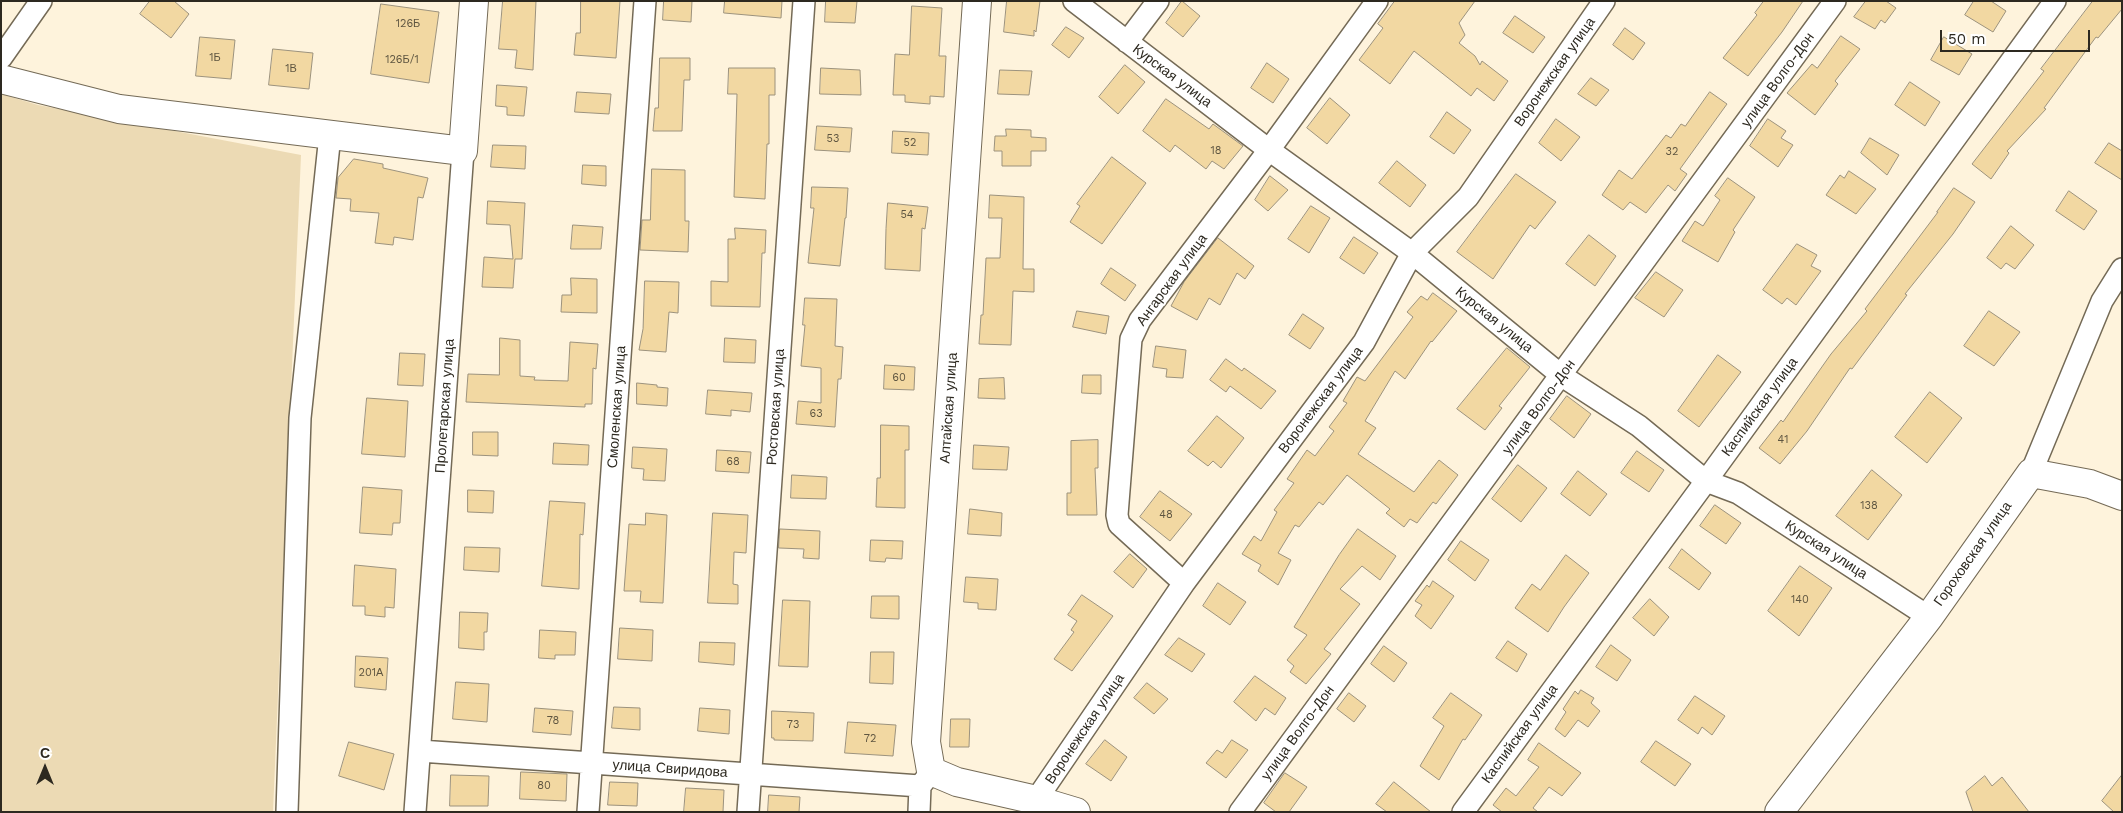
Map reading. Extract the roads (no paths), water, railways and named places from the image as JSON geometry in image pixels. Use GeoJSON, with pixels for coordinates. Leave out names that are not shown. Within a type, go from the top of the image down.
{"type":"FeatureCollection","features":[{"type":"Feature","properties":{"kind":"street"},"geometry":{"type":"LineString","coordinates":[[1,58],[41,1]]}},
{"type":"Feature","properties":{"kind":"street","name":"Пролетарская улица"},"geometry":{"type":"LineString","coordinates":[[415,812],[474,1]]}},
{"type":"Feature","properties":{"kind":"street","name":"Смоленская улица"},"geometry":{"type":"LineString","coordinates":[[588,812],[645,1]]}},
{"type":"Feature","properties":{"kind":"street","name":"Ростовская улица"},"geometry":{"type":"LineString","coordinates":[[748,812],[804,1]]}},
{"type":"Feature","properties":{"kind":"street","name":"Алтайская улица"},"geometry":{"type":"LineString","coordinates":[[919,812],[926,779],[926,742],[978,1]]}},
{"type":"Feature","properties":{"kind":"street","name":"Курская улица"},"geometry":{"type":"LineString","coordinates":[[1074,1],[1269,150],[1412,253],[1562,376],[1639,426],[1706,481],[1738,493],[1929,618]]}},
{"type":"Feature","properties":{"kind":"street"},"geometry":{"type":"LineString","coordinates":[[1127,42],[1158,1]]}},
{"type":"Feature","properties":{"kind":"street","name":"Ангарская улица"},"geometry":{"type":"LineString","coordinates":[[1184,583],[1119,524],[1117,515],[1131,339],[1140,320],[1269,150],[1377,1]]}},
{"type":"Feature","properties":{"kind":"street","name":"Воронежская улица"},"geometry":{"type":"LineString","coordinates":[[1036,800],[1184,583],[1364,342],[1412,253],[1468,197],[1604,1]]}},
{"type":"Feature","properties":{"kind":"street","name":"улица Волго-Дон"},"geometry":{"type":"LineString","coordinates":[[1240,812],[1562,376],[1835,1]]}},
{"type":"Feature","properties":{"kind":"street","name":"Каспийская улица"},"geometry":{"type":"LineString","coordinates":[[1463,812],[2055,1]]}},
{"type":"Feature","properties":{"kind":"street"},"geometry":{"type":"LineString","coordinates":[[1,79],[119,108],[464,151]]}},
{"type":"Feature","properties":{"kind":"street"},"geometry":{"type":"LineString","coordinates":[[287,812],[300,418],[330,135]]}},
{"type":"Feature","properties":{"kind":"street","name":"Гороховская улица"},"geometry":{"type":"LineString","coordinates":[[1779,812],[1929,618],[2031,473],[2102,301],[2122,269]]}},
{"type":"Feature","properties":{"kind":"street"},"geometry":{"type":"LineString","coordinates":[[2031,473],[2090,484],[2122,496]]}},
{"type":"Feature","properties":{"kind":"street","name":"улица Свиридова"},"geometry":{"type":"LineString","coordinates":[[420,751],[751,775],[926,779],[957,782],[1036,800],[1076,812]]}}]}
